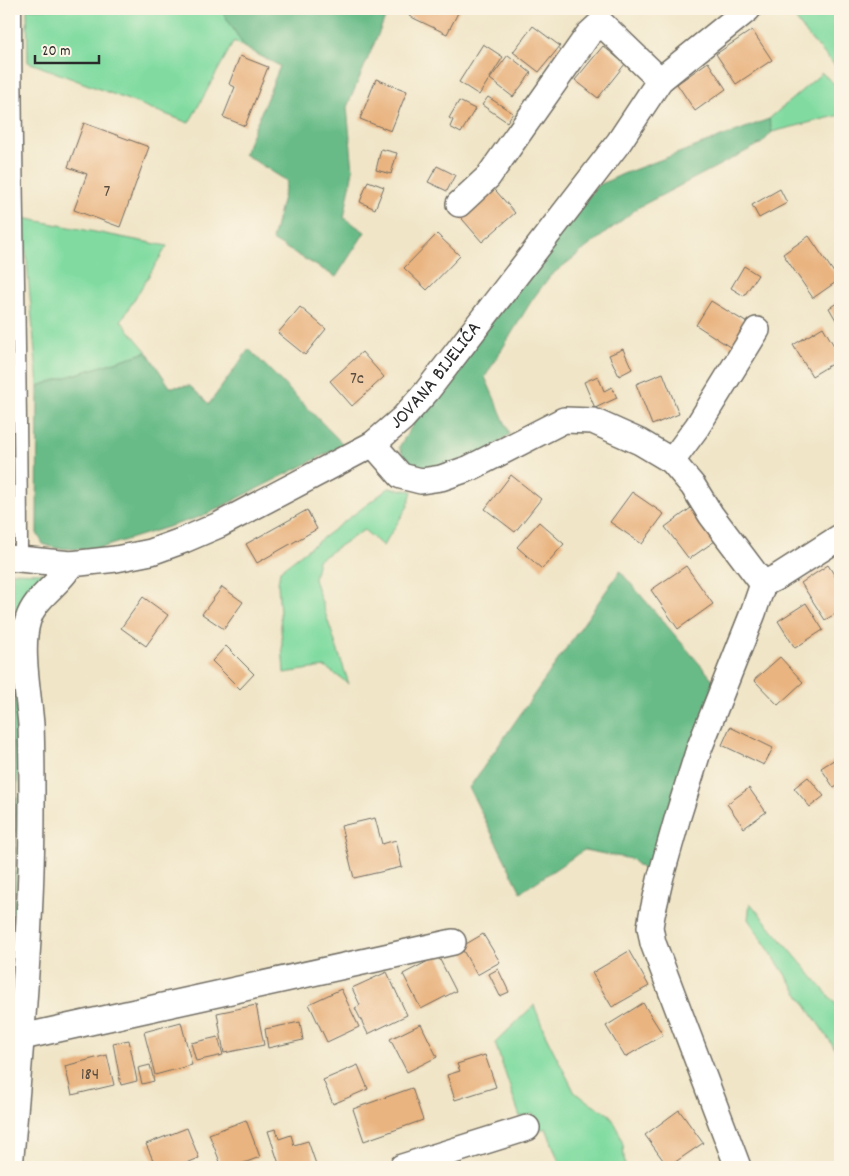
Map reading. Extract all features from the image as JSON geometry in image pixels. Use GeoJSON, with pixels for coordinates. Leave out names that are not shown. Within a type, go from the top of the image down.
{"type":"FeatureCollection","features":[{"type":"Feature","properties":{"kind":"street","name":"JOVANA BIJELIĆA"},"geometry":{"type":"LineString","coordinates":[[15,558],[72,564],[151,552],[219,524],[373,444],[403,418],[427,391],[620,142],[660,80],[748,9]]}},
{"type":"Feature","properties":{"kind":"street"},"geometry":{"type":"LineString","coordinates":[[459,204],[488,177],[588,36],[601,23],[660,80]]}},
{"type":"Feature","properties":{"kind":"street"},"geometry":{"type":"LineString","coordinates":[[672,460],[697,427],[758,330]]}},
{"type":"Feature","properties":{"kind":"street"},"geometry":{"type":"LineString","coordinates":[[373,444],[402,476],[420,481],[440,478],[470,468],[564,420],[593,421],[640,442],[672,460],[693,486],[711,515],[763,584]]}},
{"type":"Feature","properties":{"kind":"street"},"geometry":{"type":"LineString","coordinates":[[738,1167],[653,943],[650,928],[661,876],[699,749],[754,613],[763,584],[840,537]]}},
{"type":"Feature","properties":{"kind":"street"},"geometry":{"type":"LineString","coordinates":[[10,1167],[22,1038],[31,889],[31,726],[24,655],[28,621],[34,605],[65,576],[72,564]]}},
{"type":"Feature","properties":{"kind":"street"},"geometry":{"type":"LineString","coordinates":[[22,1038],[453,942]]}},
{"type":"Feature","properties":{"kind":"street"},"geometry":{"type":"LineString","coordinates":[[402,1167],[527,1128]]}},
{"type":"Feature","properties":{"kind":"lane"},"geometry":{"type":"LineString","coordinates":[[14,9],[15,76],[12,215],[21,436],[15,558]]}},
{"type":"Feature","properties":{"kind":"green space"},"geometry":{"type":"Polygon","coordinates":[[[27,9],[221,9],[245,48],[234,41],[189,123],[28,62],[27,9]]]}},
{"type":"Feature","properties":{"kind":"green space"},"geometry":{"type":"Polygon","coordinates":[[[221,9],[389,9],[347,107],[353,170],[344,218],[365,232],[336,277],[272,240],[287,181],[244,154],[280,66],[245,48],[221,9]]]}},
{"type":"Feature","properties":{"kind":"green space"},"geometry":{"type":"Polygon","coordinates":[[[788,9],[840,9],[840,71],[808,36],[788,9]]]}},
{"type":"Feature","properties":{"kind":"green space"},"geometry":{"type":"Polygon","coordinates":[[[822,73],[840,89],[840,115],[772,132],[769,119],[822,73]]]}},
{"type":"Feature","properties":{"kind":"green space"},"geometry":{"type":"Polygon","coordinates":[[[769,119],[772,132],[762,143],[639,207],[550,276],[532,300],[485,377],[510,434],[482,455],[431,470],[416,466],[404,457],[399,447],[417,418],[597,186],[623,174],[769,119]]]}},
{"type":"Feature","properties":{"kind":"green space"},"geometry":{"type":"Polygon","coordinates":[[[23,218],[167,246],[121,321],[147,352],[38,386],[23,218]]]}},
{"type":"Feature","properties":{"kind":"green space"},"geometry":{"type":"Polygon","coordinates":[[[9,254],[11,535],[9,540],[9,254]]]}},
{"type":"Feature","properties":{"kind":"green space"},"geometry":{"type":"Polygon","coordinates":[[[249,349],[344,445],[203,516],[94,550],[55,548],[43,544],[37,533],[38,386],[147,352],[170,387],[190,386],[209,404],[249,349]]]}},
{"type":"Feature","properties":{"kind":"green space"},"geometry":{"type":"Polygon","coordinates":[[[389,488],[412,491],[408,506],[383,546],[364,530],[318,560],[314,579],[349,684],[325,667],[284,673],[278,584],[280,570],[389,488]]]}},
{"type":"Feature","properties":{"kind":"green space"},"geometry":{"type":"Polygon","coordinates":[[[620,571],[715,682],[648,874],[631,859],[584,850],[521,892],[469,788],[620,571]]]}},
{"type":"Feature","properties":{"kind":"green space"},"geometry":{"type":"Polygon","coordinates":[[[9,572],[42,573],[47,581],[16,616],[10,629],[12,662],[9,662],[9,572]]]}},
{"type":"Feature","properties":{"kind":"green space"},"geometry":{"type":"Polygon","coordinates":[[[9,662],[12,662],[19,728],[13,994],[9,1033],[9,662]]]}},
{"type":"Feature","properties":{"kind":"green space"},"geometry":{"type":"Polygon","coordinates":[[[750,903],[840,1009],[840,1056],[748,919],[750,903]]]}},
{"type":"Feature","properties":{"kind":"green space"},"geometry":{"type":"Polygon","coordinates":[[[534,1005],[546,1036],[575,1093],[610,1115],[618,1129],[623,1145],[625,1167],[561,1167],[546,1128],[539,1130],[533,1114],[520,1117],[495,1043],[534,1005]]]}},
{"type":"Feature","properties":{"kind":"building"},"geometry":{"type":"Polygon","coordinates":[[[413,9],[460,9],[447,34],[409,16],[413,9]]]}},
{"type":"Feature","properties":{"kind":"building"},"geometry":{"type":"Polygon","coordinates":[[[533,26],[560,46],[539,72],[513,52],[533,26]]]}},
{"type":"Feature","properties":{"kind":"building"},"geometry":{"type":"Polygon","coordinates":[[[752,30],[772,60],[736,84],[716,54],[752,30]]]}},
{"type":"Feature","properties":{"kind":"building"},"geometry":{"type":"Polygon","coordinates":[[[483,44],[503,57],[479,95],[459,82],[483,44]]]}},
{"type":"Feature","properties":{"kind":"building"},"geometry":{"type":"Polygon","coordinates":[[[603,46],[625,64],[598,98],[575,80],[603,46]]]}},
{"type":"Feature","properties":{"kind":"building"},"geometry":{"type":"Polygon","coordinates":[[[508,55],[531,73],[513,97],[490,79],[508,55]]]}},
{"type":"Feature","properties":{"kind":"building"},"geometry":{"type":"Polygon","coordinates":[[[240,56],[268,67],[245,126],[223,117],[235,87],[229,84],[240,56]]]}},
{"type":"Feature","properties":{"kind":"building"},"geometry":{"type":"Polygon","coordinates":[[[708,62],[726,89],[695,111],[677,84],[708,62]]]}},
{"type":"Feature","properties":{"kind":"building"},"geometry":{"type":"Polygon","coordinates":[[[376,79],[407,91],[391,131],[360,119],[376,79]]]}},
{"type":"Feature","properties":{"kind":"building"},"geometry":{"type":"Polygon","coordinates":[[[488,97],[513,113],[507,122],[482,105],[488,97]]]}},
{"type":"Feature","properties":{"kind":"building"},"geometry":{"type":"Polygon","coordinates":[[[459,101],[475,109],[461,133],[450,127],[453,120],[449,118],[459,101]]]}},
{"type":"Feature","properties":{"kind":"building"},"geometry":{"type":"Polygon","coordinates":[[[84,123],[149,147],[120,227],[74,210],[87,174],[68,167],[84,123]]]}},
{"type":"Feature","properties":{"kind":"building"},"geometry":{"type":"Polygon","coordinates":[[[381,149],[397,153],[391,174],[376,170],[381,149]]]}},
{"type":"Feature","properties":{"kind":"building"},"geometry":{"type":"Polygon","coordinates":[[[437,166],[455,175],[447,191],[428,182],[437,166]]]}},
{"type":"Feature","properties":{"kind":"building"},"geometry":{"type":"Polygon","coordinates":[[[368,181],[384,187],[375,209],[360,202],[368,181]]]}},
{"type":"Feature","properties":{"kind":"building"},"geometry":{"type":"Polygon","coordinates":[[[490,184],[515,213],[482,242],[457,213],[490,184]]]}},
{"type":"Feature","properties":{"kind":"building"},"geometry":{"type":"Polygon","coordinates":[[[780,189],[787,203],[759,218],[752,205],[780,189]]]}},
{"type":"Feature","properties":{"kind":"building"},"geometry":{"type":"Polygon","coordinates":[[[437,234],[460,256],[427,290],[404,268],[437,234]]]}},
{"type":"Feature","properties":{"kind":"building"},"geometry":{"type":"Polygon","coordinates":[[[809,236],[839,280],[813,298],[783,254],[809,236]]]}},
{"type":"Feature","properties":{"kind":"building"},"geometry":{"type":"Polygon","coordinates":[[[744,266],[758,275],[744,296],[731,288],[744,266]]]}},
{"type":"Feature","properties":{"kind":"building"},"geometry":{"type":"Polygon","coordinates":[[[711,301],[749,324],[733,349],[696,325],[711,301]]]}},
{"type":"Feature","properties":{"kind":"building"},"geometry":{"type":"Polygon","coordinates":[[[840,301],[840,327],[829,308],[840,301]]]}},
{"type":"Feature","properties":{"kind":"building"},"geometry":{"type":"Polygon","coordinates":[[[300,307],[326,329],[305,355],[278,333],[300,307]]]}},
{"type":"Feature","properties":{"kind":"building"},"geometry":{"type":"Polygon","coordinates":[[[823,327],[840,359],[812,376],[793,345],[823,327]]]}},
{"type":"Feature","properties":{"kind":"building"},"geometry":{"type":"Polygon","coordinates":[[[623,349],[632,369],[619,376],[609,355],[623,349]]]}},
{"type":"Feature","properties":{"kind":"building"},"geometry":{"type":"Polygon","coordinates":[[[362,352],[384,377],[352,406],[330,381],[362,352]]]}},
{"type":"Feature","properties":{"kind":"building"},"geometry":{"type":"Polygon","coordinates":[[[663,373],[679,414],[652,425],[636,384],[663,373]]]}},
{"type":"Feature","properties":{"kind":"building"},"geometry":{"type":"Polygon","coordinates":[[[598,376],[604,391],[612,387],[617,398],[595,408],[584,382],[598,376]]]}},
{"type":"Feature","properties":{"kind":"building"},"geometry":{"type":"Polygon","coordinates":[[[511,475],[541,499],[515,532],[485,509],[511,475]]]}},
{"type":"Feature","properties":{"kind":"building"},"geometry":{"type":"Polygon","coordinates":[[[632,492],[664,514],[642,544],[610,522],[632,492]]]}},
{"type":"Feature","properties":{"kind":"building"},"geometry":{"type":"Polygon","coordinates":[[[691,508],[715,541],[689,559],[665,527],[691,508]]]}},
{"type":"Feature","properties":{"kind":"building"},"geometry":{"type":"Polygon","coordinates":[[[307,510],[317,529],[257,563],[246,544],[307,510]]]}},
{"type":"Feature","properties":{"kind":"building"},"geometry":{"type":"Polygon","coordinates":[[[539,522],[564,544],[542,569],[517,547],[539,522]]]}},
{"type":"Feature","properties":{"kind":"building"},"geometry":{"type":"Polygon","coordinates":[[[828,565],[840,584],[840,611],[825,620],[801,583],[828,565]]]}},
{"type":"Feature","properties":{"kind":"building"},"geometry":{"type":"Polygon","coordinates":[[[686,566],[713,604],[678,629],[651,590],[686,566]]]}},
{"type":"Feature","properties":{"kind":"building"},"geometry":{"type":"Polygon","coordinates":[[[222,587],[243,602],[224,629],[202,614],[222,587]]]}},
{"type":"Feature","properties":{"kind":"building"},"geometry":{"type":"Polygon","coordinates":[[[143,597],[168,615],[146,646],[121,628],[143,597]]]}},
{"type":"Feature","properties":{"kind":"building"},"geometry":{"type":"Polygon","coordinates":[[[806,603],[823,630],[795,648],[778,621],[806,603]]]}},
{"type":"Feature","properties":{"kind":"building"},"geometry":{"type":"Polygon","coordinates":[[[226,646],[254,674],[240,689],[212,661],[226,646]]]}},
{"type":"Feature","properties":{"kind":"building"},"geometry":{"type":"Polygon","coordinates":[[[780,657],[803,682],[778,705],[754,680],[780,657]]]}},
{"type":"Feature","properties":{"kind":"building"},"geometry":{"type":"Polygon","coordinates":[[[730,727],[773,748],[764,765],[722,745],[730,727]]]}},
{"type":"Feature","properties":{"kind":"building"},"geometry":{"type":"Polygon","coordinates":[[[840,756],[840,784],[834,788],[821,768],[840,756]]]}},
{"type":"Feature","properties":{"kind":"building"},"geometry":{"type":"Polygon","coordinates":[[[808,777],[824,796],[810,807],[794,788],[808,777]]]}},
{"type":"Feature","properties":{"kind":"building"},"geometry":{"type":"Polygon","coordinates":[[[749,788],[766,812],[744,828],[727,804],[749,788]]]}},
{"type":"Feature","properties":{"kind":"building"},"geometry":{"type":"Polygon","coordinates":[[[375,818],[382,844],[396,840],[402,867],[354,878],[341,826],[375,818]]]}},
{"type":"Feature","properties":{"kind":"building"},"geometry":{"type":"Polygon","coordinates":[[[483,934],[500,962],[477,975],[461,947],[483,934]]]}},
{"type":"Feature","properties":{"kind":"building"},"geometry":{"type":"Polygon","coordinates":[[[629,951],[649,986],[612,1007],[592,973],[629,951]]]}},
{"type":"Feature","properties":{"kind":"building"},"geometry":{"type":"Polygon","coordinates":[[[438,956],[456,991],[421,1009],[403,974],[438,956]]]}},
{"type":"Feature","properties":{"kind":"building"},"geometry":{"type":"Polygon","coordinates":[[[498,969],[509,992],[500,996],[489,974],[498,969]]]}},
{"type":"Feature","properties":{"kind":"building"},"geometry":{"type":"Polygon","coordinates":[[[387,972],[407,1015],[368,1034],[355,1008],[360,1005],[352,988],[387,972]]]}},
{"type":"Feature","properties":{"kind":"building"},"geometry":{"type":"Polygon","coordinates":[[[341,989],[359,1027],[327,1042],[309,1004],[341,989]]]}},
{"type":"Feature","properties":{"kind":"building"},"geometry":{"type":"Polygon","coordinates":[[[643,1003],[663,1035],[625,1057],[606,1026],[643,1003]]]}},
{"type":"Feature","properties":{"kind":"building"},"geometry":{"type":"Polygon","coordinates":[[[256,1005],[264,1045],[224,1053],[217,1013],[256,1005]]]}},
{"type":"Feature","properties":{"kind":"building"},"geometry":{"type":"Polygon","coordinates":[[[181,1022],[192,1065],[155,1075],[144,1032],[181,1022]]]}},
{"type":"Feature","properties":{"kind":"building"},"geometry":{"type":"Polygon","coordinates":[[[300,1022],[303,1040],[268,1048],[265,1029],[300,1022]]]}},
{"type":"Feature","properties":{"kind":"building"},"geometry":{"type":"Polygon","coordinates":[[[421,1024],[437,1057],[407,1072],[390,1039],[421,1024]]]}},
{"type":"Feature","properties":{"kind":"building"},"geometry":{"type":"Polygon","coordinates":[[[218,1037],[223,1055],[196,1061],[191,1043],[218,1037]]]}},
{"type":"Feature","properties":{"kind":"building"},"geometry":{"type":"Polygon","coordinates":[[[129,1040],[137,1081],[121,1085],[113,1043],[129,1040]]]}},
{"type":"Feature","properties":{"kind":"building"},"geometry":{"type":"Polygon","coordinates":[[[107,1055],[114,1085],[72,1095],[65,1066],[107,1055]]]}},
{"type":"Feature","properties":{"kind":"building"},"geometry":{"type":"Polygon","coordinates":[[[485,1055],[496,1087],[455,1100],[447,1075],[460,1071],[457,1064],[485,1055]]]}},
{"type":"Feature","properties":{"kind":"building"},"geometry":{"type":"Polygon","coordinates":[[[150,1065],[154,1081],[142,1084],[138,1068],[150,1065]]]}},
{"type":"Feature","properties":{"kind":"building"},"geometry":{"type":"Polygon","coordinates":[[[358,1065],[368,1089],[333,1104],[323,1080],[358,1065]]]}},
{"type":"Feature","properties":{"kind":"building"},"geometry":{"type":"Polygon","coordinates":[[[412,1088],[423,1120],[364,1141],[353,1109],[412,1088]]]}},
{"type":"Feature","properties":{"kind":"building"},"geometry":{"type":"Polygon","coordinates":[[[679,1110],[703,1143],[668,1167],[645,1135],[679,1110]]]}},
{"type":"Feature","properties":{"kind":"building"},"geometry":{"type":"Polygon","coordinates":[[[246,1120],[260,1157],[233,1167],[222,1167],[209,1134],[246,1120]]]}},
{"type":"Feature","properties":{"kind":"building"},"geometry":{"type":"Polygon","coordinates":[[[187,1128],[199,1158],[177,1167],[156,1167],[146,1144],[187,1128]]]}},
{"type":"Feature","properties":{"kind":"building"},"geometry":{"type":"Polygon","coordinates":[[[276,1129],[279,1139],[291,1135],[294,1145],[308,1141],[317,1167],[280,1167],[268,1131],[276,1129]]]}}]}
